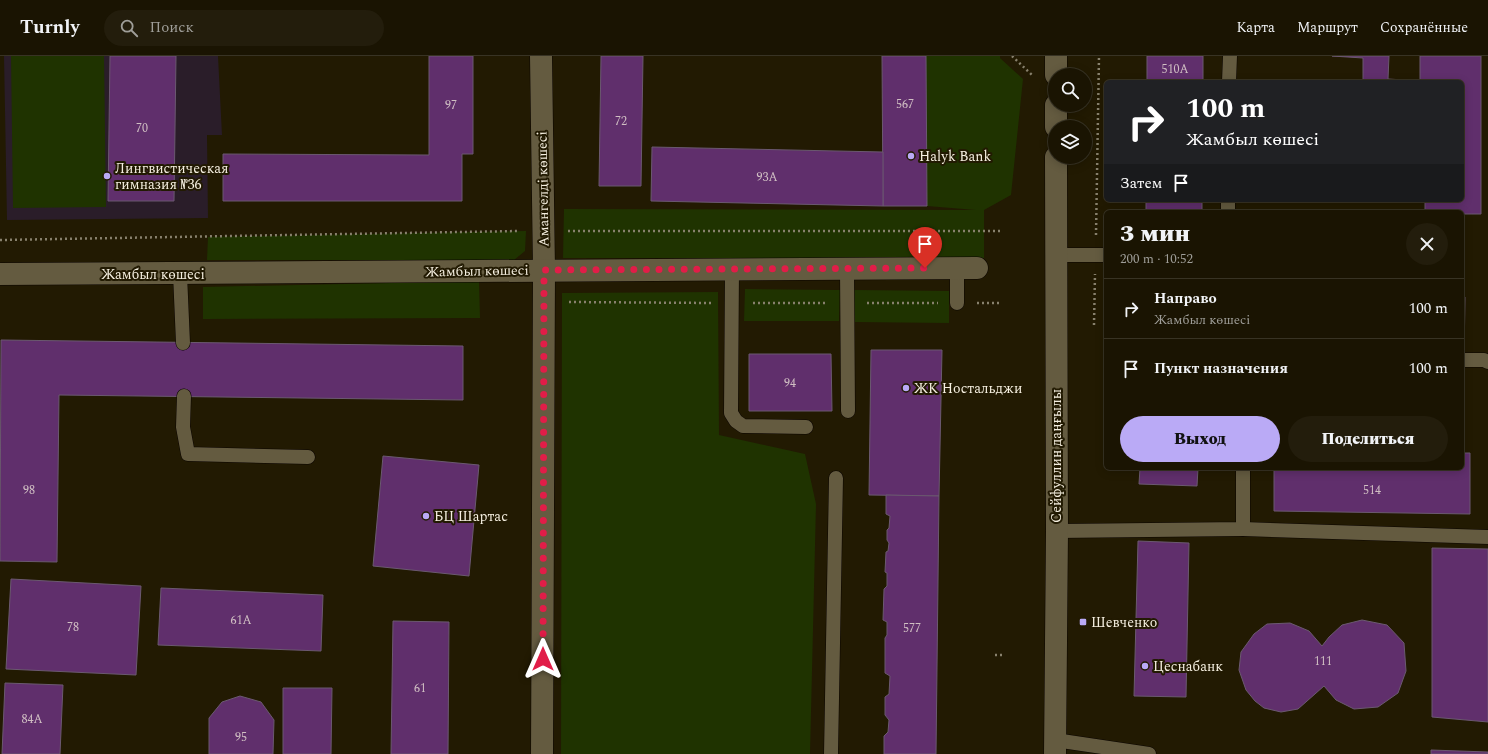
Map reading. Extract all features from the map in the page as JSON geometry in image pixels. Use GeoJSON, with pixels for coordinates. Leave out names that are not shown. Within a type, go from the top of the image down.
{"type":"FeatureCollection","features":[{"type":"Feature","properties":{"kind":"street","name":"Амангелді көшесі"},"geometry":{"type":"LineString","coordinates":[[541,56],[544,270],[542,754]]}},
{"type":"Feature","properties":{"kind":"street"},"geometry":{"type":"LineString","coordinates":[[1056,56],[1056,68]]}},
{"type":"Feature","properties":{"kind":"street","name":"Сейфуллин даңғылы"},"geometry":{"type":"LineString","coordinates":[[1055,747],[1056,164]]}},
{"type":"Feature","properties":{"kind":"street","name":"Жамбыл көшесі"},"geometry":{"type":"LineString","coordinates":[[0,274],[967,268]]}},
{"type":"Feature","properties":{"kind":"lane"},"geometry":{"type":"LineString","coordinates":[[1229,80],[1230,56]]}},
{"type":"Feature","properties":{"kind":"lane"},"geometry":{"type":"LineString","coordinates":[[1056,254],[1101,255]]}},
{"type":"Feature","properties":{"kind":"lane"},"geometry":{"type":"LineString","coordinates":[[847,268],[848,411]]}},
{"type":"Feature","properties":{"kind":"lane"},"geometry":{"type":"LineString","coordinates":[[957,303],[967,268]]}},
{"type":"Feature","properties":{"kind":"lane"},"geometry":{"type":"LineString","coordinates":[[732,269],[731,413],[736,421],[743,426],[806,427]]}},
{"type":"Feature","properties":{"kind":"lane"},"geometry":{"type":"LineString","coordinates":[[180,274],[183,343]]}},
{"type":"Feature","properties":{"kind":"lane"},"geometry":{"type":"LineString","coordinates":[[1464,360],[1484,360],[1488,362]]}},
{"type":"Feature","properties":{"kind":"lane"},"geometry":{"type":"LineString","coordinates":[[184,396],[183,427],[188,454],[308,457]]}},
{"type":"Feature","properties":{"kind":"lane"},"geometry":{"type":"LineString","coordinates":[[1243,470],[1243,529]]}},
{"type":"Feature","properties":{"kind":"lane"},"geometry":{"type":"LineString","coordinates":[[831,754],[836,478]]}},
{"type":"Feature","properties":{"kind":"lane"},"geometry":{"type":"LineString","coordinates":[[1056,531],[1243,529],[1488,537]]}},
{"type":"Feature","properties":{"kind":"lane"},"geometry":{"type":"LineString","coordinates":[[1055,747],[1149,754]]}},
{"type":"Feature","properties":{"kind":"path"},"geometry":{"type":"LineString","coordinates":[[1094,326],[1101,255],[1099,56]]}},
{"type":"Feature","properties":{"kind":"path"},"geometry":{"type":"LineString","coordinates":[[0,240],[526,231]]}},
{"type":"Feature","properties":{"kind":"path"},"geometry":{"type":"LineString","coordinates":[[567,231],[1001,231]]}},
{"type":"Feature","properties":{"kind":"path"},"geometry":{"type":"LineString","coordinates":[[544,302],[1002,303]]}},
{"type":"Feature","properties":{"kind":"path"},"geometry":{"type":"LineString","coordinates":[[995,655],[1005,655]]}},
{"type":"Feature","properties":{"kind":"shaded area","name":"Лингвистическая гимназия №36"},"geometry":{"type":"Polygon","coordinates":[[[4,56],[218,56],[222,135],[207,135],[208,218],[7,220],[4,56]]]}},
{"type":"Feature","properties":{"kind":"green space"},"geometry":{"type":"Polygon","coordinates":[[[11,56],[104,56],[106,207],[13,208],[11,56]]]}},
{"type":"Feature","properties":{"kind":"green space"},"geometry":{"type":"Polygon","coordinates":[[[926,56],[1000,56],[1000,58],[1023,79],[1011,195],[984,210],[984,258],[563,258],[564,209],[976,210],[927,206],[926,56]]]}},
{"type":"Feature","properties":{"kind":"green space"},"geometry":{"type":"Polygon","coordinates":[[[526,231],[525,251],[514,260],[207,260],[208,237],[526,231]]]}},
{"type":"Feature","properties":{"kind":"green space"},"geometry":{"type":"Polygon","coordinates":[[[479,281],[480,318],[203,319],[203,287],[479,281]]]}},
{"type":"Feature","properties":{"kind":"green space"},"geometry":{"type":"Polygon","coordinates":[[[745,289],[840,290],[839,321],[744,321],[745,289]]]}},
{"type":"Feature","properties":{"kind":"green space"},"geometry":{"type":"Polygon","coordinates":[[[854,290],[949,291],[949,323],[853,322],[854,290]]]}},
{"type":"Feature","properties":{"kind":"green space"},"geometry":{"type":"Polygon","coordinates":[[[718,292],[719,435],[805,454],[816,504],[810,754],[561,754],[562,293],[718,292]]]}},
{"type":"Feature","properties":{"kind":"building"},"geometry":{"type":"Polygon","coordinates":[[[110,56],[176,56],[174,201],[108,201],[110,56]]]}},
{"type":"Feature","properties":{"kind":"building"},"geometry":{"type":"Polygon","coordinates":[[[429,56],[473,56],[473,154],[462,154],[462,201],[223,201],[223,154],[429,155],[429,56]]]}},
{"type":"Feature","properties":{"kind":"building"},"geometry":{"type":"Polygon","coordinates":[[[601,56],[643,56],[641,186],[599,186],[601,56]]]}},
{"type":"Feature","properties":{"kind":"building"},"geometry":{"type":"Polygon","coordinates":[[[882,56],[926,56],[927,206],[883,206],[882,56]]]}},
{"type":"Feature","properties":{"kind":"building"},"geometry":{"type":"Polygon","coordinates":[[[1147,56],[1203,56],[1203,80],[1147,80],[1147,56]]]}},
{"type":"Feature","properties":{"kind":"building"},"geometry":{"type":"Polygon","coordinates":[[[1332,56],[1389,56],[1388,79],[1404,80],[1363,80],[1363,58],[1332,56]]]}},
{"type":"Feature","properties":{"kind":"building"},"geometry":{"type":"Polygon","coordinates":[[[1420,56],[1481,56],[1481,214],[1464,214],[1464,210],[1425,210],[1425,202],[1464,202],[1464,80],[1420,80],[1420,56]]]}},
{"type":"Feature","properties":{"kind":"building"},"geometry":{"type":"Polygon","coordinates":[[[652,147],[883,152],[883,206],[651,201],[652,147]]]}},
{"type":"Feature","properties":{"kind":"building"},"geometry":{"type":"Polygon","coordinates":[[[1146,202],[1202,202],[1202,210],[1146,210],[1146,202]]]}},
{"type":"Feature","properties":{"kind":"building"},"geometry":{"type":"Polygon","coordinates":[[[1464,297],[1465,297],[1464,357],[1464,297]]]}},
{"type":"Feature","properties":{"kind":"building"},"geometry":{"type":"Polygon","coordinates":[[[1,340],[463,346],[463,400],[59,395],[57,562],[0,561],[1,340]]]}},
{"type":"Feature","properties":{"kind":"building","name":"ЖК Ностальджи"},"geometry":{"type":"Polygon","coordinates":[[[871,350],[942,350],[939,496],[869,495],[871,350]]]}},
{"type":"Feature","properties":{"kind":"building"},"geometry":{"type":"Polygon","coordinates":[[[749,354],[831,354],[832,411],[749,411],[749,354]]]}},
{"type":"Feature","properties":{"kind":"building"},"geometry":{"type":"Polygon","coordinates":[[[1464,453],[1470,453],[1470,514],[1274,511],[1274,470],[1464,470],[1464,453]]]}},
{"type":"Feature","properties":{"kind":"building","name":"БЦ Шартас"},"geometry":{"type":"Polygon","coordinates":[[[383,456],[479,465],[469,576],[373,566],[383,456]]]}},
{"type":"Feature","properties":{"kind":"building"},"geometry":{"type":"Polygon","coordinates":[[[1140,470],[1198,470],[1197,486],[1139,484],[1140,470]]]}},
{"type":"Feature","properties":{"kind":"building"},"geometry":{"type":"Polygon","coordinates":[[[886,495],[939,496],[936,754],[884,754],[884,736],[888,732],[889,720],[885,715],[885,697],[889,694],[890,676],[885,673],[885,638],[887,635],[887,622],[883,620],[884,589],[887,586],[887,573],[885,572],[886,552],[888,551],[889,543],[887,540],[887,530],[889,528],[890,516],[886,514],[886,495]]]}},
{"type":"Feature","properties":{"kind":"building"},"geometry":{"type":"Polygon","coordinates":[[[1138,541],[1189,543],[1186,697],[1134,696],[1138,541]]]}},
{"type":"Feature","properties":{"kind":"building"},"geometry":{"type":"Polygon","coordinates":[[[1432,548],[1488,549],[1488,722],[1432,717],[1432,548]]]}},
{"type":"Feature","properties":{"kind":"building"},"geometry":{"type":"Polygon","coordinates":[[[11,579],[141,586],[136,675],[6,669],[11,579]]]}},
{"type":"Feature","properties":{"kind":"building"},"geometry":{"type":"Polygon","coordinates":[[[161,588],[323,595],[321,651],[158,645],[161,588]]]}},
{"type":"Feature","properties":{"kind":"building"},"geometry":{"type":"Polygon","coordinates":[[[1362,620],[1387,625],[1404,643],[1406,671],[1398,693],[1378,707],[1354,709],[1336,700],[1324,686],[1298,709],[1281,712],[1264,708],[1255,701],[1246,690],[1239,670],[1241,652],[1254,634],[1267,624],[1290,623],[1309,631],[1322,646],[1342,625],[1362,620]]]}},
{"type":"Feature","properties":{"kind":"building"},"geometry":{"type":"Polygon","coordinates":[[[393,621],[449,622],[448,754],[391,754],[393,621]]]}},
{"type":"Feature","properties":{"kind":"building"},"geometry":{"type":"Polygon","coordinates":[[[5,683],[63,685],[60,754],[2,754],[5,683]]]}},
{"type":"Feature","properties":{"kind":"building"},"geometry":{"type":"Polygon","coordinates":[[[283,688],[332,688],[331,754],[283,754],[283,688]]]}},
{"type":"Feature","properties":{"kind":"building"},"geometry":{"type":"Polygon","coordinates":[[[240,696],[261,702],[274,720],[273,754],[209,754],[209,718],[222,702],[240,696]]]}},
{"type":"Feature","properties":{"kind":"building"},"geometry":{"type":"Polygon","coordinates":[[[1431,750],[1488,752],[1488,754],[1431,754],[1431,750]]]}},
{"type":"Feature","properties":{"kind":"place","name":"Halyk Bank"},"geometry":{"type":"Point","coordinates":[911,156]}},
{"type":"Feature","properties":{"kind":"place","name":"Лингвистическая гимназия №36"},"geometry":{"type":"Point","coordinates":[107,176]}},
{"type":"Feature","properties":{"kind":"place","name":"ЖК Ностальджи"},"geometry":{"type":"Point","coordinates":[906,388]}},
{"type":"Feature","properties":{"kind":"place","name":"БЦ Шартас"},"geometry":{"type":"Point","coordinates":[426,516]}},
{"type":"Feature","properties":{"kind":"place","name":"Шевченко"},"geometry":{"type":"Point","coordinates":[1083,622]}},
{"type":"Feature","properties":{"kind":"place","name":"Цеснабанк"},"geometry":{"type":"Point","coordinates":[1145,666]}},
{"type":"Feature","properties":{"kind":"route"},"geometry":{"type":"LineString","coordinates":[[543,659],[544,270],[925,268]]}}]}
